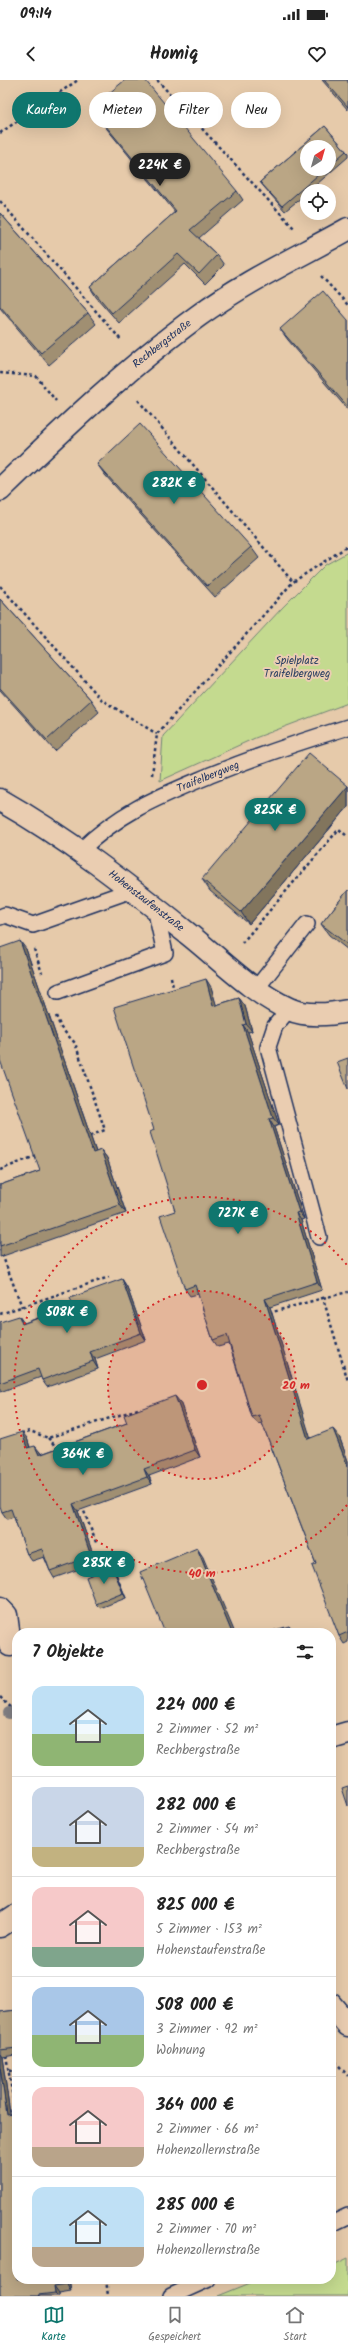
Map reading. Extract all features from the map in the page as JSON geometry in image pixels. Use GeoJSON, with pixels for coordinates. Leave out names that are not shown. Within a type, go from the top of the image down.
{"type":"FeatureCollection","features":[{"type":"Feature","properties":{"kind":"street","name":"Rechbergstraße"},"geometry":{"type":"LineString","coordinates":[[0,490],[118,379],[199,315],[307,251],[348,229]]}},
{"type":"Feature","properties":{"kind":"street","name":"Hohenstaufenstraße"},"geometry":{"type":"LineString","coordinates":[[0,800],[27,814],[80,851],[256,988],[289,1009],[303,1013],[327,1015],[348,1012]]}},
{"type":"Feature","properties":{"kind":"street"},"geometry":{"type":"LineString","coordinates":[[0,1609],[6,1615],[7,1647]]}},
{"type":"Feature","properties":{"kind":"street"},"geometry":{"type":"LineString","coordinates":[[336,1737],[348,1733]]}},
{"type":"Feature","properties":{"kind":"street"},"geometry":{"type":"LineString","coordinates":[[0,1926],[12,1918]]}},
{"type":"Feature","properties":{"kind":"street"},"geometry":{"type":"LineString","coordinates":[[336,2011],[348,2025]]}},
{"type":"Feature","properties":{"kind":"lane","name":"Traifelbergweg"},"geometry":{"type":"LineString","coordinates":[[80,851],[102,829],[150,800],[275,750],[348,727]]}},
{"type":"Feature","properties":{"kind":"lane"},"geometry":{"type":"LineString","coordinates":[[0,917],[6,915],[33,925],[132,890]]}},
{"type":"Feature","properties":{"kind":"lane"},"geometry":{"type":"LineString","coordinates":[[58,992],[166,953],[155,908]]}},
{"type":"Feature","properties":{"kind":"lane"},"geometry":{"type":"LineString","coordinates":[[256,988],[307,924]]}},
{"type":"Feature","properties":{"kind":"lane"},"geometry":{"type":"LineString","coordinates":[[289,1009],[275,1026],[268,1047],[319,1237]]}},
{"type":"Feature","properties":{"kind":"lane"},"geometry":{"type":"LineString","coordinates":[[336,2222],[348,2216]]}},
{"type":"Feature","properties":{"kind":"lane"},"geometry":{"type":"LineString","coordinates":[[171,2296],[198,2284]]}},
{"type":"Feature","properties":{"kind":"path"},"geometry":{"type":"LineString","coordinates":[[0,133],[78,80]]}},
{"type":"Feature","properties":{"kind":"path"},"geometry":{"type":"LineString","coordinates":[[157,80],[307,251],[348,306]]}},
{"type":"Feature","properties":{"kind":"path"},"geometry":{"type":"LineString","coordinates":[[0,201],[140,361]]}},
{"type":"Feature","properties":{"kind":"path"},"geometry":{"type":"LineString","coordinates":[[0,373],[36,376],[72,421]]}},
{"type":"Feature","properties":{"kind":"path"},"geometry":{"type":"LineString","coordinates":[[118,379],[294,582]]}},
{"type":"Feature","properties":{"kind":"path"},"geometry":{"type":"LineString","coordinates":[[150,800],[152,760],[157,734],[294,582],[348,546]]}},
{"type":"Feature","properties":{"kind":"path"},"geometry":{"type":"LineString","coordinates":[[0,586],[102,700],[157,734]]}},
{"type":"Feature","properties":{"kind":"path"},"geometry":{"type":"LineString","coordinates":[[225,964],[339,829],[348,837]]}},
{"type":"Feature","properties":{"kind":"path"},"geometry":{"type":"LineString","coordinates":[[26,922],[45,981]]}},
{"type":"Feature","properties":{"kind":"path"},"geometry":{"type":"LineString","coordinates":[[166,953],[176,1000]]}},
{"type":"Feature","properties":{"kind":"path"},"geometry":{"type":"LineString","coordinates":[[54,1008],[60,1028],[75,1043],[105,1130],[84,1138]]}},
{"type":"Feature","properties":{"kind":"path"},"geometry":{"type":"LineString","coordinates":[[0,1170],[42,1154]]}},
{"type":"Feature","properties":{"kind":"path"},"geometry":{"type":"LineString","coordinates":[[0,1249],[22,1306]]}},
{"type":"Feature","properties":{"kind":"path"},"geometry":{"type":"LineString","coordinates":[[0,1314],[109,1278]]}},
{"type":"Feature","properties":{"kind":"path"},"geometry":{"type":"LineString","coordinates":[[264,1315],[348,1292]]}},
{"type":"Feature","properties":{"kind":"path"},"geometry":{"type":"LineString","coordinates":[[323,1298],[348,1380]]}},
{"type":"Feature","properties":{"kind":"path"},"geometry":{"type":"LineString","coordinates":[[48,1438],[147,1406]]}},
{"type":"Feature","properties":{"kind":"path"},"geometry":{"type":"LineString","coordinates":[[15,1435],[30,1430],[48,1438],[62,1454]]}},
{"type":"Feature","properties":{"kind":"path"},"geometry":{"type":"LineString","coordinates":[[81,1503],[97,1545]]}},
{"type":"Feature","properties":{"kind":"path"},"geometry":{"type":"LineString","coordinates":[[0,1697],[12,1709]]}},
{"type":"Feature","properties":{"kind":"path"},"geometry":{"type":"LineString","coordinates":[[6,2049],[12,2088]]}},
{"type":"Feature","properties":{"kind":"path"},"geometry":{"type":"LineString","coordinates":[[336,2063],[348,2076]]}},
{"type":"Feature","properties":{"kind":"path"},"geometry":{"type":"LineString","coordinates":[[0,2112],[12,2110]]}},
{"type":"Feature","properties":{"kind":"path"},"geometry":{"type":"LineString","coordinates":[[107,2284],[108,2296]]}},
{"type":"Feature","properties":{"kind":"green space","name":"Spielplatz Traifelbergweg"},"geometry":{"type":"Polygon","coordinates":[[[348,552],[348,703],[255,738],[160,781],[163,736],[282,608],[325,565],[348,552]]]}},
{"type":"Feature","properties":{"kind":"green space"},"geometry":{"type":"Polygon","coordinates":[[[348,2258],[348,2296],[218,2296],[248,2284],[336,2284],[336,2264],[348,2258]]]}},
{"type":"Feature","properties":{"kind":"building"},"geometry":{"type":"Polygon","coordinates":[[[125,80],[145,80],[155,92],[110,92],[125,80]]]}},
{"type":"Feature","properties":{"kind":"building"},"geometry":{"type":"Polygon","coordinates":[[[324,80],[348,80],[348,107],[324,80]]]}},
{"type":"Feature","properties":{"kind":"building"},"geometry":{"type":"Polygon","coordinates":[[[156,93],[164,103],[164,128],[185,128],[237,191],[190,230],[217,255],[199,274],[178,254],[112,313],[90,287],[176,211],[108,128],[156,128],[156,93]]]}},
{"type":"Feature","properties":{"kind":"building"},"geometry":{"type":"Polygon","coordinates":[[[325,126],[346,151],[336,160],[336,140],[309,140],[325,126]]]}},
{"type":"Feature","properties":{"kind":"building"},"geometry":{"type":"Polygon","coordinates":[[[300,148],[300,176],[317,176],[308,184],[300,184],[300,191],[282,206],[260,182],[300,148]]]}},
{"type":"Feature","properties":{"kind":"building"},"geometry":{"type":"Polygon","coordinates":[[[0,213],[88,313],[41,353],[0,306],[0,213]]]}},
{"type":"Feature","properties":{"kind":"building"},"geometry":{"type":"Polygon","coordinates":[[[323,291],[348,320],[348,407],[280,329],[323,291]]]}},
{"type":"Feature","properties":{"kind":"building"},"geometry":{"type":"Polygon","coordinates":[[[140,424],[251,547],[207,586],[97,464],[140,424]]]}},
{"type":"Feature","properties":{"kind":"building"},"geometry":{"type":"Polygon","coordinates":[[[0,599],[91,700],[47,740],[0,688],[0,599]]]}},
{"type":"Feature","properties":{"kind":"building"},"geometry":{"type":"Polygon","coordinates":[[[309,753],[348,786],[241,912],[202,879],[309,753]]]}},
{"type":"Feature","properties":{"kind":"building"},"geometry":{"type":"Polygon","coordinates":[[[348,890],[348,945],[321,924],[348,890]]]}},
{"type":"Feature","properties":{"kind":"building"},"geometry":{"type":"Polygon","coordinates":[[[20,941],[93,1153],[101,1150],[120,1205],[0,1246],[0,1185],[40,1171],[0,1060],[0,948],[20,941]]]}},
{"type":"Feature","properties":{"kind":"building"},"geometry":{"type":"Polygon","coordinates":[[[206,979],[213,1006],[239,998],[246,1024],[243,1025],[273,1118],[269,1119],[299,1212],[296,1213],[317,1282],[265,1299],[308,1439],[333,1429],[348,1467],[348,1632],[339,1636],[312,1566],[316,1564],[259,1415],[252,1417],[227,1335],[213,1340],[195,1285],[185,1289],[160,1216],[175,1211],[150,1132],[154,1130],[114,1007],[206,979]]]}},
{"type":"Feature","properties":{"kind":"building"},"geometry":{"type":"Polygon","coordinates":[[[348,1058],[348,1089],[337,1062],[348,1058]]]}},
{"type":"Feature","properties":{"kind":"building"},"geometry":{"type":"Polygon","coordinates":[[[122,1279],[141,1333],[90,1352],[93,1361],[42,1380],[38,1369],[0,1383],[0,1322],[19,1316],[22,1324],[73,1305],[70,1298],[122,1279]]]}},
{"type":"Feature","properties":{"kind":"building"},"geometry":{"type":"Polygon","coordinates":[[[175,1396],[195,1450],[144,1469],[147,1477],[73,1504],[91,1556],[50,1571],[42,1549],[27,1554],[11,1509],[2,1512],[0,1506],[0,1439],[22,1432],[27,1448],[35,1446],[39,1455],[127,1423],[124,1415],[175,1396]]]}},
{"type":"Feature","properties":{"kind":"building"},"geometry":{"type":"Polygon","coordinates":[[[197,1548],[230,1628],[163,1628],[140,1572],[197,1548]]]}},
{"type":"Feature","properties":{"kind":"building"},"geometry":{"type":"Polygon","coordinates":[[[112,1566],[123,1593],[96,1604],[86,1577],[112,1566]]]}},
{"type":"Feature","properties":{"kind":"building"},"geometry":{"type":"Polygon","coordinates":[[[348,1786],[348,1806],[342,1788],[348,1786]]]}},
{"type":"Feature","properties":{"kind":"building"},"geometry":{"type":"Polygon","coordinates":[[[12,2011],[12,2049],[0,2050],[0,2012],[12,2011]]]}},
{"type":"Feature","properties":{"kind":"building"},"geometry":{"type":"Polygon","coordinates":[[[0,2067],[7,2115],[12,2114],[12,2284],[67,2284],[54,2286],[55,2293],[38,2295],[39,2296],[0,2296],[0,2067]]]}}]}
